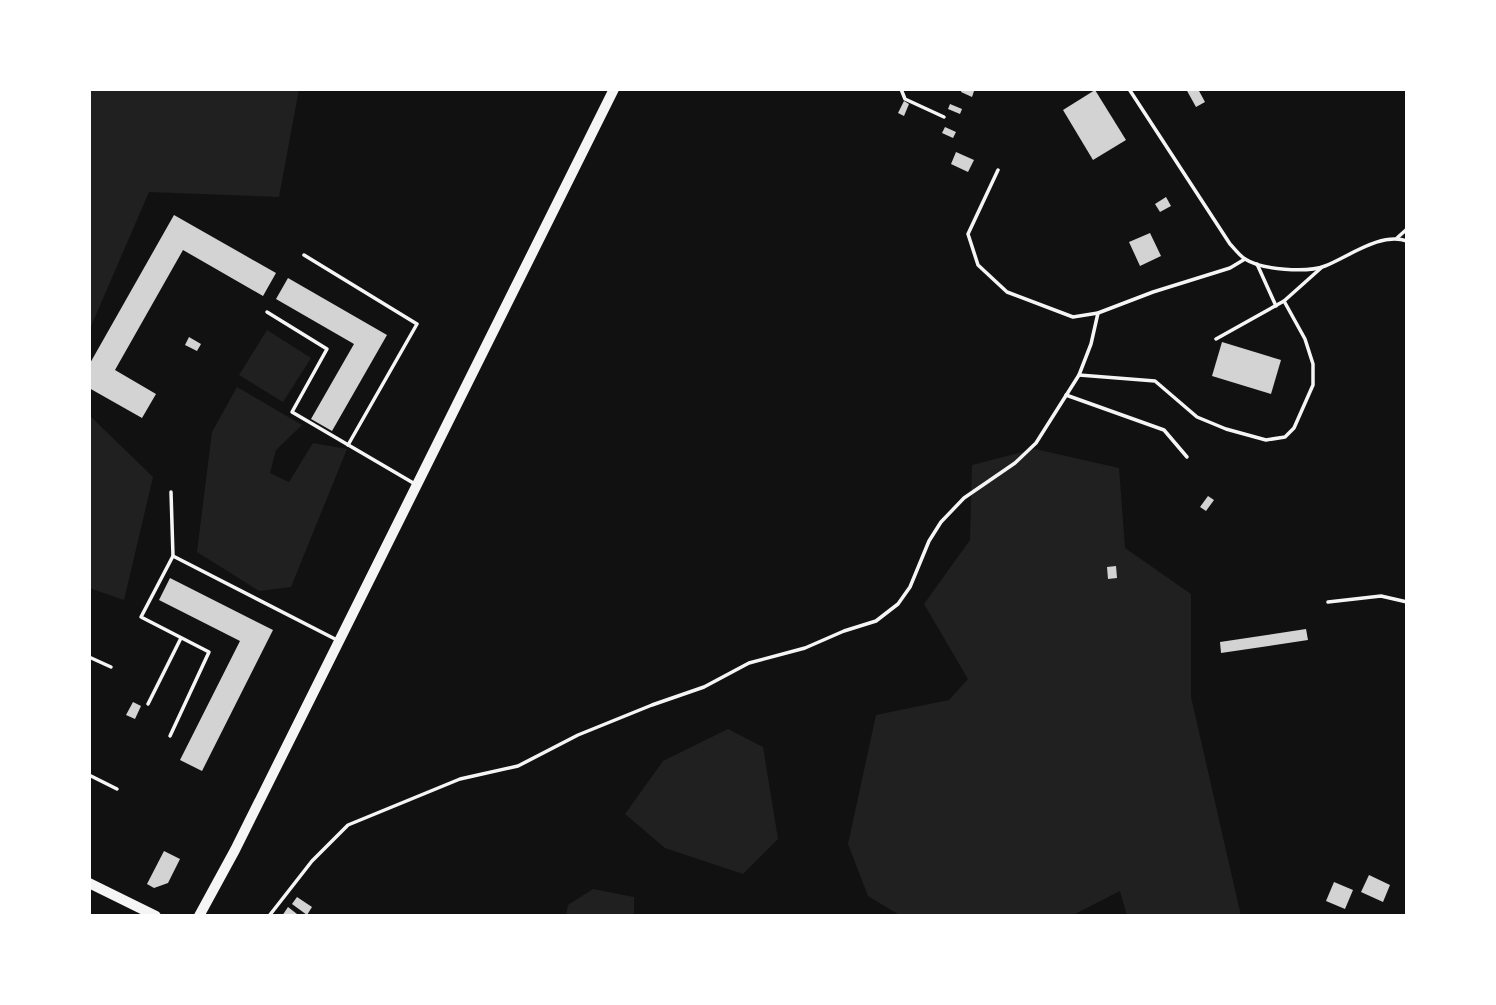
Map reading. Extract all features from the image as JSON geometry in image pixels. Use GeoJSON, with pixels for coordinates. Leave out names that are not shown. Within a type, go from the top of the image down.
{"type":"FeatureCollection","features":[{"type":"Feature","properties":{"kind":"main road"},"geometry":{"type":"LineString","coordinates":[[199,916],[235,850],[614,89]]}},
{"type":"Feature","properties":{"kind":"main road"},"geometry":{"type":"LineString","coordinates":[[89,883],[156,916]]}},
{"type":"Feature","properties":{"kind":"lane"},"geometry":{"type":"LineString","coordinates":[[901,89],[905,99],[944,117]]}},
{"type":"Feature","properties":{"kind":"lane"},"geometry":{"type":"LineString","coordinates":[[1129,89],[1230,244],[1245,259],[1274,269],[1322,268]]}},
{"type":"Feature","properties":{"kind":"lane"},"geometry":{"type":"LineString","coordinates":[[998,170],[968,234],[978,265],[1007,292],[1073,317],[1098,313],[1153,292],[1230,268],[1245,259]]}},
{"type":"Feature","properties":{"kind":"lane"},"geometry":{"type":"LineString","coordinates":[[1397,238],[1407,229]]}},
{"type":"Feature","properties":{"kind":"lane"},"geometry":{"type":"LineString","coordinates":[[1216,339],[1284,301],[1322,268],[1381,240],[1397,238],[1407,241]]}},
{"type":"Feature","properties":{"kind":"lane"},"geometry":{"type":"LineString","coordinates":[[304,255],[417,324],[348,445]]}},
{"type":"Feature","properties":{"kind":"lane"},"geometry":{"type":"LineString","coordinates":[[1258,264],[1276,306]]}},
{"type":"Feature","properties":{"kind":"lane"},"geometry":{"type":"LineString","coordinates":[[1079,375],[1155,381],[1197,417],[1226,429],[1266,440],[1286,437],[1294,428],[1313,385],[1313,364],[1305,339],[1284,301]]}},
{"type":"Feature","properties":{"kind":"lane"},"geometry":{"type":"LineString","coordinates":[[267,312],[327,349],[292,412],[417,485]]}},
{"type":"Feature","properties":{"kind":"lane"},"geometry":{"type":"LineString","coordinates":[[270,916],[312,861],[348,825],[460,779],[518,766],[578,735],[704,687],[749,663],[806,648],[844,631],[876,621],[904,596],[940,522],[964,498],[1015,463],[1036,443],[1079,375],[1091,344],[1098,313]]}},
{"type":"Feature","properties":{"kind":"lane"},"geometry":{"type":"LineString","coordinates":[[1066,395],[1164,430],[1187,457]]}},
{"type":"Feature","properties":{"kind":"lane"},"geometry":{"type":"LineString","coordinates":[[170,736],[209,652],[141,617],[173,556],[171,492]]}},
{"type":"Feature","properties":{"kind":"lane"},"geometry":{"type":"LineString","coordinates":[[173,556],[339,641]]}},
{"type":"Feature","properties":{"kind":"lane"},"geometry":{"type":"LineString","coordinates":[[1328,602],[1381,596],[1407,602]]}},
{"type":"Feature","properties":{"kind":"lane"},"geometry":{"type":"LineString","coordinates":[[148,704],[181,638]]}},
{"type":"Feature","properties":{"kind":"lane"},"geometry":{"type":"LineString","coordinates":[[89,657],[111,667]]}},
{"type":"Feature","properties":{"kind":"lane"},"geometry":{"type":"LineString","coordinates":[[89,775],[117,789]]}},
{"type":"Feature","properties":{"kind":"shaded area"},"geometry":{"type":"Polygon","coordinates":[[[89,89],[299,89],[279,197],[149,192],[89,331],[89,89]]]}},
{"type":"Feature","properties":{"kind":"shaded area"},"geometry":{"type":"Polygon","coordinates":[[[267,330],[311,358],[283,402],[239,375],[267,330]]]}},
{"type":"Feature","properties":{"kind":"shaded area"},"geometry":{"type":"Polygon","coordinates":[[[237,387],[302,425],[276,450],[270,473],[289,482],[313,443],[347,449],[291,587],[259,591],[197,552],[212,432],[237,387]]]}},
{"type":"Feature","properties":{"kind":"shaded area"},"geometry":{"type":"Polygon","coordinates":[[[89,415],[153,477],[124,600],[89,588],[89,415]]]}},
{"type":"Feature","properties":{"kind":"shaded area"},"geometry":{"type":"Polygon","coordinates":[[[1035,449],[1119,468],[1125,548],[1191,594],[1191,697],[1241,916],[1127,916],[1120,891],[1071,916],[901,916],[868,896],[848,844],[876,715],[949,700],[968,679],[924,604],[970,540],[972,465],[1035,449]]]}},
{"type":"Feature","properties":{"kind":"shaded area"},"geometry":{"type":"Polygon","coordinates":[[[728,729],[763,747],[778,839],[743,874],[665,848],[625,814],[663,761],[728,729]]]}},
{"type":"Feature","properties":{"kind":"shaded area"},"geometry":{"type":"Polygon","coordinates":[[[593,889],[634,897],[634,916],[566,916],[568,905],[593,889]]]}},
{"type":"Feature","properties":{"kind":"building"},"geometry":{"type":"Polygon","coordinates":[[[962,89],[974,91],[972,97],[961,92],[962,89]]]}},
{"type":"Feature","properties":{"kind":"building"},"geometry":{"type":"Polygon","coordinates":[[[1186,89],[1198,89],[1205,102],[1196,107],[1186,89]]]}},
{"type":"Feature","properties":{"kind":"building"},"geometry":{"type":"Polygon","coordinates":[[[1095,90],[1126,140],[1093,160],[1063,110],[1095,90]]]}},
{"type":"Feature","properties":{"kind":"building"},"geometry":{"type":"Polygon","coordinates":[[[904,101],[909,104],[904,116],[898,113],[904,101]]]}},
{"type":"Feature","properties":{"kind":"building"},"geometry":{"type":"Polygon","coordinates":[[[950,104],[962,109],[960,114],[948,109],[950,104]]]}},
{"type":"Feature","properties":{"kind":"building"},"geometry":{"type":"Polygon","coordinates":[[[945,127],[956,132],[953,138],[942,133],[945,127]]]}},
{"type":"Feature","properties":{"kind":"building"},"geometry":{"type":"Polygon","coordinates":[[[956,152],[974,160],[968,172],[951,164],[956,152]]]}},
{"type":"Feature","properties":{"kind":"building"},"geometry":{"type":"Polygon","coordinates":[[[1166,197],[1171,206],[1160,212],[1155,204],[1166,197]]]}},
{"type":"Feature","properties":{"kind":"building"},"geometry":{"type":"Polygon","coordinates":[[[174,215],[276,273],[263,296],[183,250],[115,370],[156,394],[142,418],[89,388],[89,365],[174,215]]]}},
{"type":"Feature","properties":{"kind":"building"},"geometry":{"type":"Polygon","coordinates":[[[1150,233],[1161,256],[1140,266],[1129,242],[1150,233]]]}},
{"type":"Feature","properties":{"kind":"building"},"geometry":{"type":"Polygon","coordinates":[[[288,278],[387,335],[332,431],[311,419],[354,344],[276,299],[288,278]]]}},
{"type":"Feature","properties":{"kind":"building"},"geometry":{"type":"Polygon","coordinates":[[[189,337],[201,344],[197,351],[185,345],[189,337]]]}},
{"type":"Feature","properties":{"kind":"building"},"geometry":{"type":"Polygon","coordinates":[[[1222,342],[1281,360],[1271,394],[1212,376],[1222,342]]]}},
{"type":"Feature","properties":{"kind":"building"},"geometry":{"type":"Polygon","coordinates":[[[1208,496],[1214,500],[1206,511],[1200,507],[1208,496]]]}},
{"type":"Feature","properties":{"kind":"building"},"geometry":{"type":"Polygon","coordinates":[[[1116,566],[1117,578],[1108,579],[1107,567],[1116,566]]]}},
{"type":"Feature","properties":{"kind":"building"},"geometry":{"type":"Polygon","coordinates":[[[170,578],[273,630],[202,771],[180,760],[240,641],[159,600],[170,578]]]}},
{"type":"Feature","properties":{"kind":"building"},"geometry":{"type":"Polygon","coordinates":[[[1306,629],[1308,640],[1221,653],[1220,642],[1306,629]]]}},
{"type":"Feature","properties":{"kind":"building"},"geometry":{"type":"Polygon","coordinates":[[[133,702],[141,706],[135,719],[126,715],[133,702]]]}},
{"type":"Feature","properties":{"kind":"building"},"geometry":{"type":"Polygon","coordinates":[[[164,851],[180,859],[168,883],[154,888],[147,884],[164,851]]]}},
{"type":"Feature","properties":{"kind":"building"},"geometry":{"type":"Polygon","coordinates":[[[1369,875],[1390,885],[1383,902],[1361,892],[1369,875]]]}},
{"type":"Feature","properties":{"kind":"building"},"geometry":{"type":"Polygon","coordinates":[[[1334,882],[1353,890],[1345,909],[1326,901],[1334,882]]]}},
{"type":"Feature","properties":{"kind":"building"},"geometry":{"type":"Polygon","coordinates":[[[297,897],[312,907],[307,915],[292,904],[297,897]]]}},
{"type":"Feature","properties":{"kind":"building"},"geometry":{"type":"Polygon","coordinates":[[[288,907],[297,914],[296,916],[282,916],[288,907]]]}}]}
